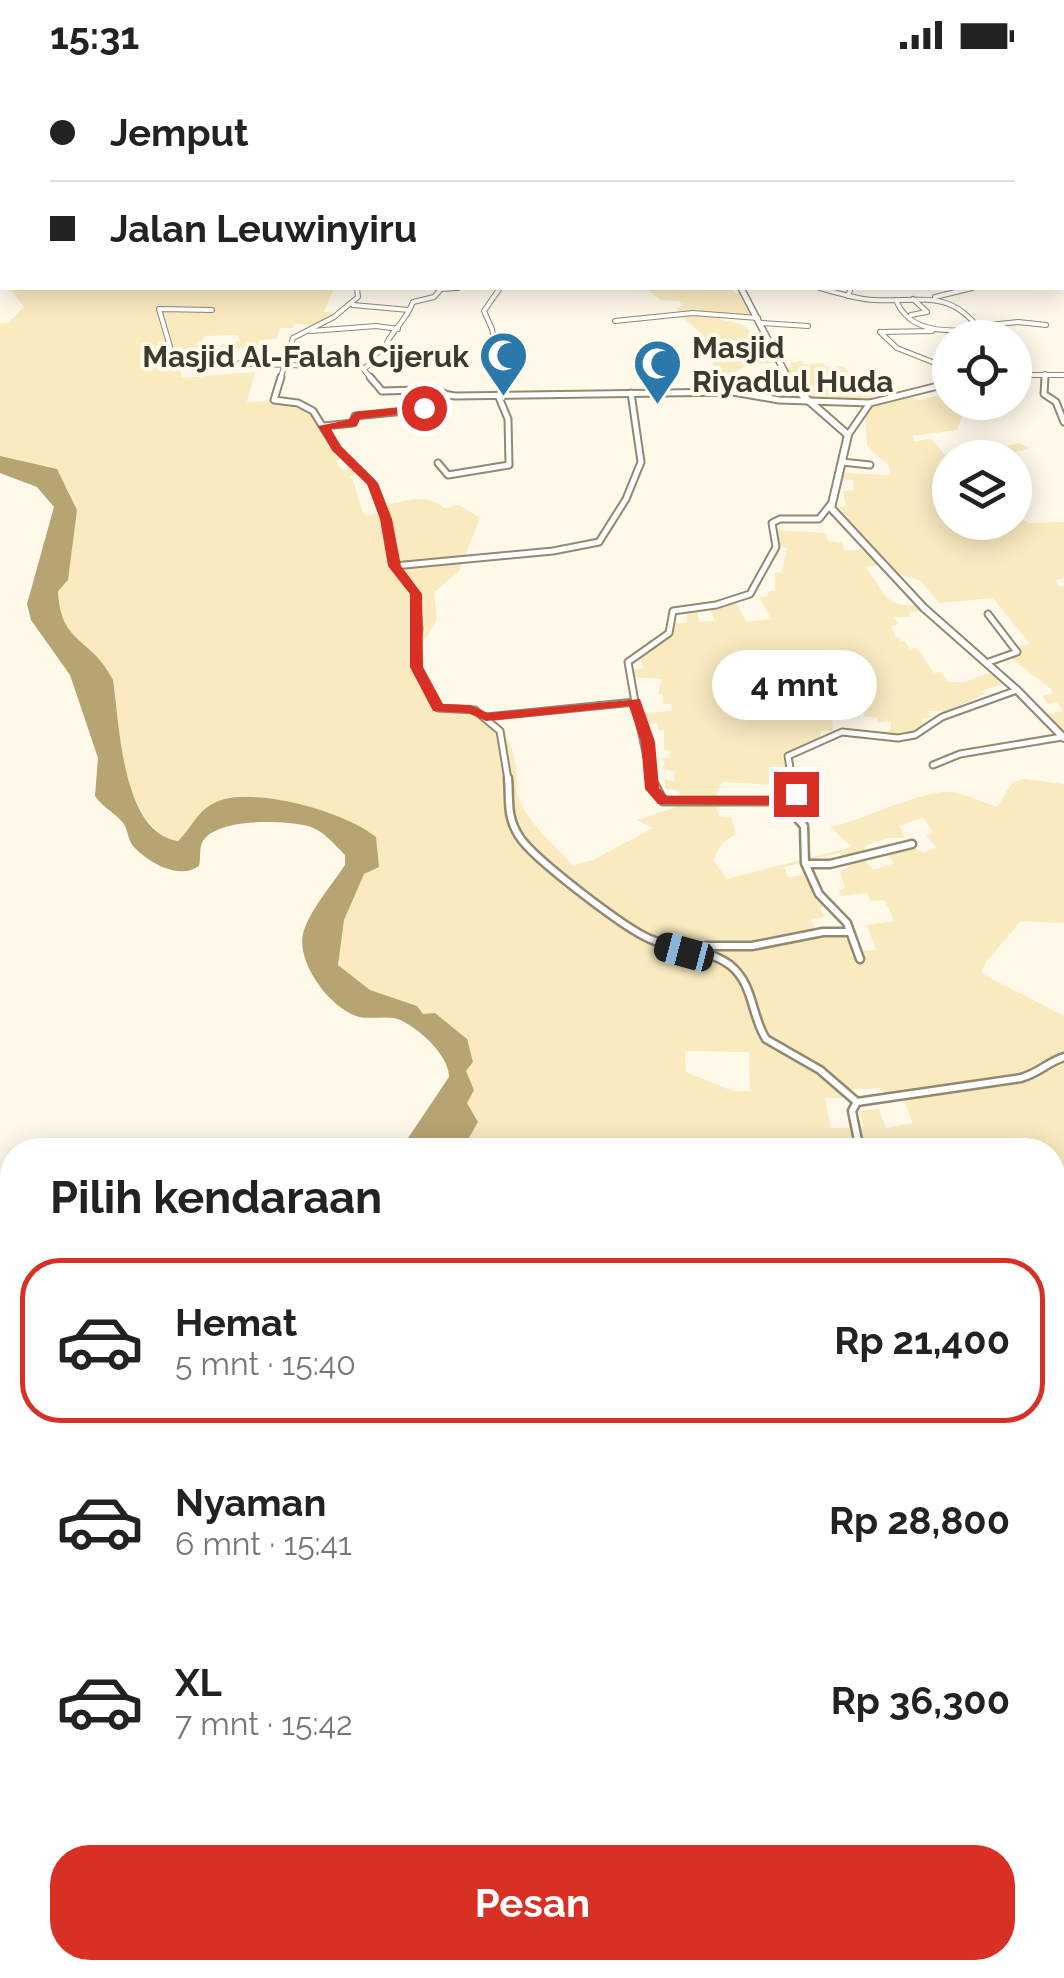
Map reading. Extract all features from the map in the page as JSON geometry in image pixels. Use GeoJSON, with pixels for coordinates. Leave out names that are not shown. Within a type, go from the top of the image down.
{"type":"FeatureCollection","features":[{"type":"Feature","properties":{"kind":"street"},"geometry":{"type":"LineString","coordinates":[[357,290],[352,305],[310,332],[293,338],[274,401],[304,405],[324,426],[336,448],[372,483],[386,519],[394,566],[416,594],[419,629],[415,655],[431,699],[441,709],[470,709],[486,717],[500,731],[506,753],[510,799],[507,810],[519,837],[537,857],[642,936],[730,965],[743,980],[757,1008],[756,1022],[764,1038],[782,1054],[794,1054],[857,1102]]}},
{"type":"Feature","properties":{"kind":"street"},"geometry":{"type":"LineString","coordinates":[[212,310],[159,309],[177,359],[187,364],[364,367],[378,361],[386,339],[399,329],[414,301],[431,298],[441,290]]}},
{"type":"Feature","properties":{"kind":"street"},"geometry":{"type":"LineString","coordinates":[[438,463],[448,475],[509,465],[508,420],[492,344],[494,327],[484,311],[499,290]]}},
{"type":"Feature","properties":{"kind":"street"},"geometry":{"type":"LineString","coordinates":[[742,290],[786,376],[808,402],[848,435]]}},
{"type":"Feature","properties":{"kind":"street"},"geometry":{"type":"LineString","coordinates":[[827,290],[896,300],[964,290]]}},
{"type":"Feature","properties":{"kind":"street"},"geometry":{"type":"LineString","coordinates":[[848,296],[850,290]]}},
{"type":"Feature","properties":{"kind":"street"},"geometry":{"type":"LineString","coordinates":[[915,290],[923,298]]}},
{"type":"Feature","properties":{"kind":"street"},"geometry":{"type":"LineString","coordinates":[[934,297],[962,308],[973,320]]}},
{"type":"Feature","properties":{"kind":"street"},"geometry":{"type":"LineString","coordinates":[[912,299],[934,318]]}},
{"type":"Feature","properties":{"kind":"street"},"geometry":{"type":"LineString","coordinates":[[896,300],[900,310],[932,331]]}},
{"type":"Feature","properties":{"kind":"street"},"geometry":{"type":"LineString","coordinates":[[352,305],[409,310]]}},
{"type":"Feature","properties":{"kind":"street"},"geometry":{"type":"LineString","coordinates":[[910,315],[927,312]]}},
{"type":"Feature","properties":{"kind":"street"},"geometry":{"type":"LineString","coordinates":[[615,321],[693,313],[808,326]]}},
{"type":"Feature","properties":{"kind":"street"},"geometry":{"type":"LineString","coordinates":[[876,324],[886,330],[932,331]]}},
{"type":"Feature","properties":{"kind":"street"},"geometry":{"type":"LineString","coordinates":[[1032,324],[1046,325]]}},
{"type":"Feature","properties":{"kind":"street"},"geometry":{"type":"LineString","coordinates":[[310,332],[376,326],[399,329]]}},
{"type":"Feature","properties":{"kind":"street"},"geometry":{"type":"LineString","coordinates":[[886,330],[880,335],[889,344],[932,362]]}},
{"type":"Feature","properties":{"kind":"street"},"geometry":{"type":"LineString","coordinates":[[364,367],[370,382],[382,391],[501,395],[732,392],[808,402],[870,403],[932,388]]}},
{"type":"Feature","properties":{"kind":"street"},"geometry":{"type":"LineString","coordinates":[[1032,374],[1064,375]]}},
{"type":"Feature","properties":{"kind":"street"},"geometry":{"type":"LineString","coordinates":[[1046,374],[1044,394],[1056,402],[1064,422]]}},
{"type":"Feature","properties":{"kind":"street"},"geometry":{"type":"LineString","coordinates":[[394,566],[553,552],[599,542],[626,500],[640,462],[631,392]]}},
{"type":"Feature","properties":{"kind":"street"},"geometry":{"type":"LineString","coordinates":[[324,426],[353,423],[355,416],[424,408],[444,393]]}},
{"type":"Feature","properties":{"kind":"street"},"geometry":{"type":"LineString","coordinates":[[870,403],[848,435],[830,504],[819,519],[780,519],[772,524],[776,547],[750,594],[716,605],[672,611],[668,634],[628,662],[648,742],[652,789],[663,801],[782,800],[796,794],[788,756],[824,738],[847,731],[907,737],[942,717],[1017,690]]}},
{"type":"Feature","properties":{"kind":"street"},"geometry":{"type":"LineString","coordinates":[[842,462],[870,465]]}},
{"type":"Feature","properties":{"kind":"street"},"geometry":{"type":"LineString","coordinates":[[830,504],[924,608],[1017,690],[1063,737]]}},
{"type":"Feature","properties":{"kind":"street"},"geometry":{"type":"LineString","coordinates":[[986,663],[1018,652],[988,614]]}},
{"type":"Feature","properties":{"kind":"street"},"geometry":{"type":"LineString","coordinates":[[486,717],[635,702]]}},
{"type":"Feature","properties":{"kind":"street"},"geometry":{"type":"LineString","coordinates":[[933,765],[960,754],[1063,737]]}},
{"type":"Feature","properties":{"kind":"street"},"geometry":{"type":"LineString","coordinates":[[782,800],[805,828],[802,852],[806,864],[819,894],[850,932],[860,959]]}},
{"type":"Feature","properties":{"kind":"street"},"geometry":{"type":"LineString","coordinates":[[806,864],[830,864],[912,844]]}},
{"type":"Feature","properties":{"kind":"street"},"geometry":{"type":"LineString","coordinates":[[713,958],[703,947],[752,946],[850,932]]}},
{"type":"Feature","properties":{"kind":"street"},"geometry":{"type":"LineString","coordinates":[[857,1138],[853,1106],[857,1102],[1021,1078],[1042,1072],[1049,1062],[1064,1057]]}},
{"type":"Feature","properties":{"kind":"shaded area"},"geometry":{"type":"Polygon","coordinates":[[[11,290],[333,290],[324,312],[339,313],[314,326],[294,323],[293,328],[280,328],[276,339],[260,340],[257,348],[221,349],[221,344],[240,341],[238,335],[204,336],[197,351],[181,368],[181,378],[255,372],[247,402],[284,403],[309,413],[326,443],[342,458],[336,461],[342,470],[363,473],[350,476],[366,516],[385,511],[383,506],[423,499],[444,508],[459,505],[480,518],[459,571],[434,592],[437,619],[417,653],[417,665],[439,704],[480,713],[499,727],[512,750],[517,793],[523,807],[542,834],[573,865],[593,860],[653,828],[637,820],[682,805],[716,804],[719,816],[731,817],[736,834],[723,842],[713,860],[727,879],[852,847],[830,827],[927,795],[952,792],[997,807],[1013,782],[1024,779],[1064,784],[1064,923],[1021,921],[981,973],[1064,1016],[1064,1138],[469,1138],[478,1122],[467,1103],[471,1095],[417,1006],[370,990],[338,965],[344,920],[376,837],[326,813],[259,797],[227,798],[212,805],[182,838],[172,841],[154,828],[141,811],[125,770],[113,680],[65,628],[56,600],[74,525],[74,507],[66,487],[49,466],[14,462],[0,456],[0,323],[9,322],[24,307],[11,290]],[[923,817],[900,826],[905,838],[867,845],[862,857],[873,870],[894,863],[887,853],[913,847],[924,853],[937,847],[926,836],[933,832],[923,817]],[[839,853],[784,867],[788,877],[807,875],[826,905],[820,908],[825,917],[811,920],[818,933],[840,934],[857,951],[876,950],[867,925],[894,921],[885,900],[871,901],[867,893],[841,896],[839,890],[845,888],[840,871],[850,867],[839,853]],[[685,1051],[686,1072],[733,1091],[750,1091],[749,1052],[685,1051]],[[882,1088],[839,1090],[848,1098],[825,1098],[831,1128],[864,1127],[859,1111],[879,1109],[886,1128],[913,1123],[901,1093],[884,1094],[882,1088]]]}},
{"type":"Feature","properties":{"kind":"shaded area"},"geometry":{"type":"Polygon","coordinates":[[[648,290],[741,293],[756,318],[719,315],[718,319],[741,324],[752,333],[763,332],[766,339],[747,342],[748,346],[769,345],[777,363],[747,364],[734,374],[748,374],[753,382],[783,378],[800,399],[756,395],[752,386],[738,388],[735,384],[726,386],[726,391],[716,390],[706,339],[676,308],[683,306],[679,301],[661,300],[648,290]]]}},
{"type":"Feature","properties":{"kind":"shaded area"},"geometry":{"type":"Polygon","coordinates":[[[802,361],[804,365],[843,366],[856,379],[877,379],[883,385],[871,389],[874,397],[868,401],[810,399],[786,369],[792,368],[790,363],[802,361]]]}},
{"type":"Feature","properties":{"kind":"shaded area"},"geometry":{"type":"Polygon","coordinates":[[[906,396],[919,400],[932,397],[932,420],[961,420],[957,430],[912,436],[915,441],[932,440],[932,540],[1032,540],[1032,523],[1064,522],[1064,578],[1056,580],[1058,586],[1064,586],[1064,731],[1045,715],[1063,711],[1057,702],[1048,704],[1042,696],[1053,694],[1051,689],[1011,658],[1020,654],[1018,646],[1030,644],[993,598],[939,603],[921,581],[899,574],[837,507],[846,506],[843,491],[854,490],[853,480],[841,479],[843,473],[890,475],[889,466],[867,446],[865,412],[872,404],[906,396]]]}},
{"type":"Feature","properties":{"kind":"shaded area"},"geometry":{"type":"Polygon","coordinates":[[[0,456],[57,469],[77,510],[68,580],[58,591],[60,609],[71,632],[105,666],[113,680],[122,748],[134,798],[159,833],[178,841],[202,811],[214,803],[250,797],[321,810],[376,837],[379,867],[364,874],[344,920],[338,965],[370,990],[417,1006],[423,1014],[435,1013],[467,1039],[473,1062],[466,1071],[474,1090],[467,1103],[478,1122],[469,1138],[408,1138],[449,1077],[444,1060],[430,1041],[402,1021],[361,1017],[345,1011],[325,992],[309,968],[302,942],[304,930],[345,865],[345,855],[332,842],[313,828],[298,824],[251,822],[209,835],[201,845],[199,866],[174,870],[140,853],[130,842],[124,824],[95,796],[98,758],[70,675],[31,620],[27,604],[54,507],[37,487],[0,473],[0,456]]]}},
{"type":"Feature","properties":{"kind":"shaded area"},"geometry":{"type":"Polygon","coordinates":[[[776,530],[826,533],[828,541],[842,543],[845,551],[866,549],[878,565],[865,567],[884,595],[923,610],[909,613],[910,617],[893,617],[899,624],[891,626],[895,637],[901,638],[899,642],[904,641],[910,649],[917,648],[934,673],[941,672],[948,682],[965,682],[991,672],[1005,683],[947,711],[928,711],[931,718],[922,718],[924,728],[916,728],[915,733],[879,735],[880,731],[890,731],[891,721],[878,723],[878,718],[864,716],[865,708],[854,707],[854,715],[837,710],[838,719],[832,719],[833,731],[820,731],[821,738],[782,756],[793,792],[783,797],[777,785],[722,782],[714,799],[681,801],[679,791],[665,788],[665,779],[674,782],[675,771],[662,769],[665,762],[661,758],[669,758],[670,751],[664,750],[664,730],[658,730],[657,722],[646,724],[643,713],[672,711],[671,704],[663,704],[663,694],[658,694],[662,679],[632,677],[631,670],[644,668],[638,654],[670,634],[673,623],[687,623],[687,610],[697,609],[699,622],[715,621],[709,607],[736,602],[746,622],[771,619],[759,597],[775,591],[775,572],[781,573],[787,548],[779,546],[776,530]]]}},
{"type":"Feature","properties":{"kind":"place","name":"Masjid Al-Falah Cijeruk"},"geometry":{"type":"Point","coordinates":[504,398]}},
{"type":"Feature","properties":{"kind":"place","name":"Masjid Riyadlul Huda"},"geometry":{"type":"Point","coordinates":[657,406]}},
{"type":"Feature","properties":{"kind":"route"},"geometry":{"type":"LineString","coordinates":[[424,408],[355,416],[353,423],[324,426],[336,448],[372,483],[386,519],[394,566],[416,594],[417,667],[438,708],[470,709],[486,717],[635,702],[648,742],[652,789],[663,801],[774,801],[796,794]]}}]}
